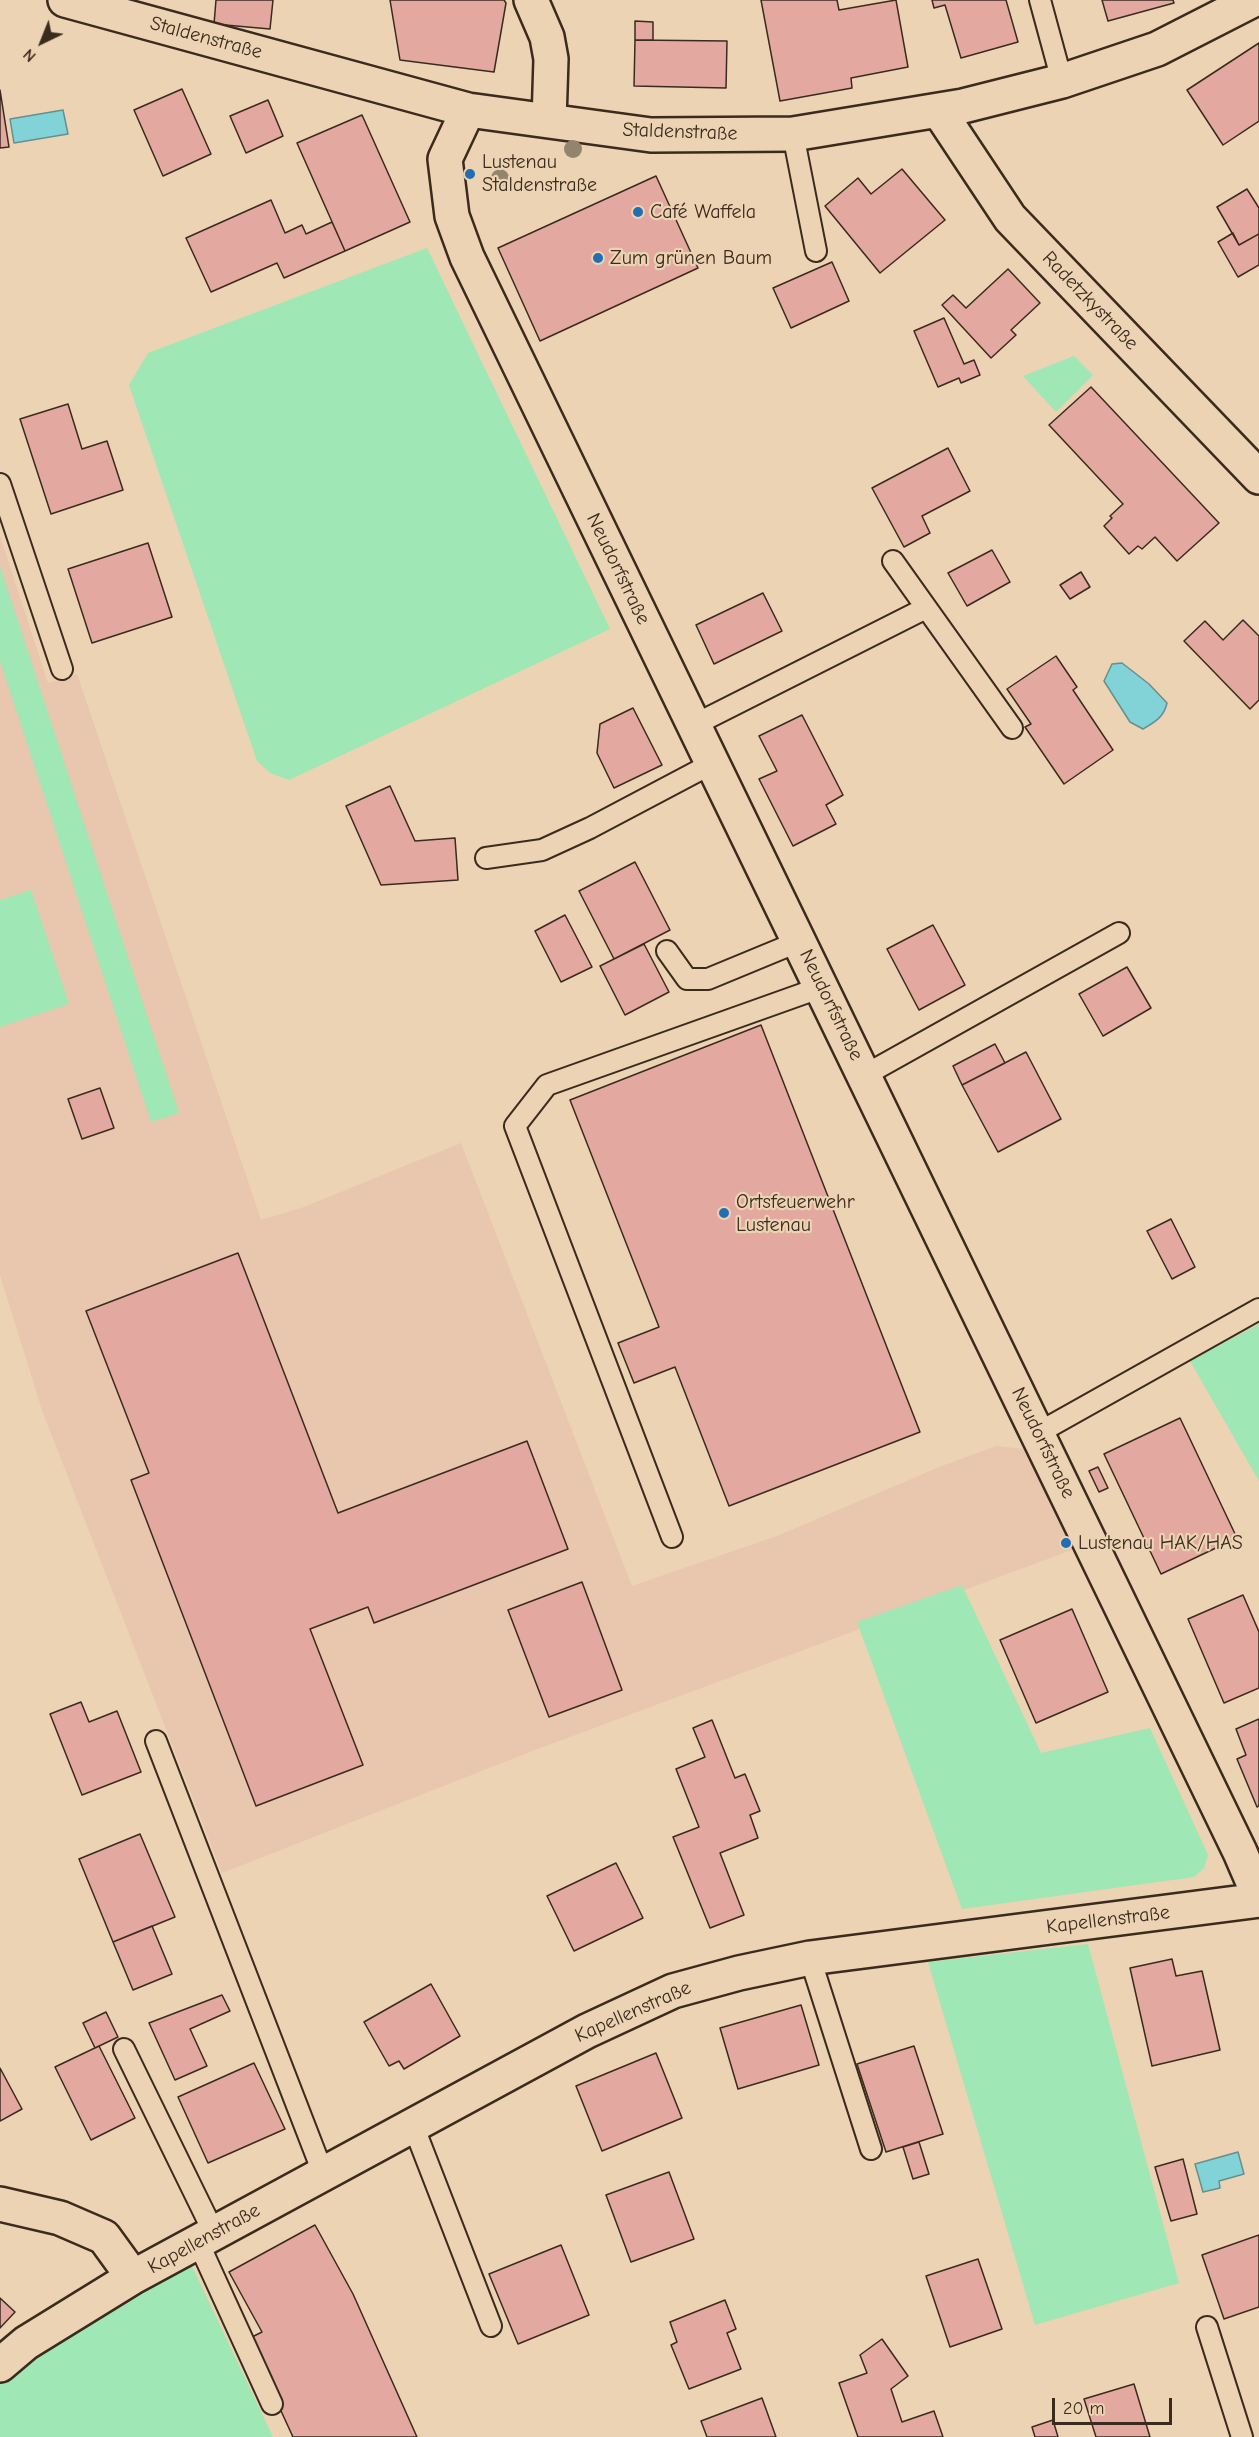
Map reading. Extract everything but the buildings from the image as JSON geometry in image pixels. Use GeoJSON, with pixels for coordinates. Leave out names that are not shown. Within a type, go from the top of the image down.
{"type":"FeatureCollection","features":[{"type":"Feature","properties":{"kind":"street","name":"Staldenstraße"},"geometry":{"type":"LineString","coordinates":[[65,0],[468,110],[651,135],[793,134],[939,111],[1062,81],[1157,49],[1253,0]]}},
{"type":"Feature","properties":{"kind":"street"},"geometry":{"type":"LineString","coordinates":[[531,0],[547,37],[551,59],[549,121]]}},
{"type":"Feature","properties":{"kind":"street","name":"Neudorfstraße"},"geometry":{"type":"LineString","coordinates":[[468,110],[445,159],[452,216],[467,257],[866,1075],[1240,1852],[1259,1898]]}},
{"type":"Feature","properties":{"kind":"street","name":"Radetzkystraße"},"geometry":{"type":"LineString","coordinates":[[939,111],[1010,218],[1259,477]]}},
{"type":"Feature","properties":{"kind":"street","name":"Kapellenstraße"},"geometry":{"type":"LineString","coordinates":[[0,2365],[26,2343],[133,2277],[556,2047],[673,1991],[740,1973],[810,1958],[1259,1898]]}},
{"type":"Feature","properties":{"kind":"street","name":"Kapellenstraße"},"geometry":{"type":"LineString","coordinates":[[0,2204],[60,2218],[104,2237],[133,2277]]}},
{"type":"Feature","properties":{"kind":"lane"},"geometry":{"type":"LineString","coordinates":[[1040,0],[1062,81]]}},
{"type":"Feature","properties":{"kind":"lane"},"geometry":{"type":"LineString","coordinates":[[793,134],[816,251]]}},
{"type":"Feature","properties":{"kind":"lane"},"geometry":{"type":"LineString","coordinates":[[0,484],[62,669]]}},
{"type":"Feature","properties":{"kind":"lane"},"geometry":{"type":"LineString","coordinates":[[893,561],[1012,728]]}},
{"type":"Feature","properties":{"kind":"lane"},"geometry":{"type":"LineString","coordinates":[[694,725],[926,608]]}},
{"type":"Feature","properties":{"kind":"lane"},"geometry":{"type":"LineString","coordinates":[[486,858],[542,850],[590,828],[713,763]]}},
{"type":"Feature","properties":{"kind":"lane"},"geometry":{"type":"LineString","coordinates":[[866,1075],[1119,933]]}},
{"type":"Feature","properties":{"kind":"lane"},"geometry":{"type":"LineString","coordinates":[[667,951],[687,979],[708,979],[800,941]]}},
{"type":"Feature","properties":{"kind":"lane"},"geometry":{"type":"LineString","coordinates":[[672,1537],[515,1126],[547,1085],[822,987]]}},
{"type":"Feature","properties":{"kind":"lane"},"geometry":{"type":"LineString","coordinates":[[1038,1432],[1259,1308]]}},
{"type":"Feature","properties":{"kind":"lane"},"geometry":{"type":"LineString","coordinates":[[156,1741],[324,2173]]}},
{"type":"Feature","properties":{"kind":"lane"},"geometry":{"type":"LineString","coordinates":[[810,1958],[870,2149]]}},
{"type":"Feature","properties":{"kind":"lane"},"geometry":{"type":"LineString","coordinates":[[124,2049],[206,2237],[272,2404]]}},
{"type":"Feature","properties":{"kind":"lane"},"geometry":{"type":"LineString","coordinates":[[413,2124],[491,2326]]}},
{"type":"Feature","properties":{"kind":"lane"},"geometry":{"type":"LineString","coordinates":[[1207,2327],[1242,2437]]}},
{"type":"Feature","properties":{"kind":"shaded area"},"geometry":{"type":"Polygon","coordinates":[[[0,536],[48,683],[77,674],[261,1220],[304,1207],[461,1143],[632,1586],[777,1536],[942,1466],[996,1446],[1032,1450],[1077,1548],[535,1750],[222,1873],[42,1410],[0,1275],[0,536]]]}},
{"type":"Feature","properties":{"kind":"green space"},"geometry":{"type":"Polygon","coordinates":[[[427,248],[610,629],[289,780],[270,773],[257,761],[129,385],[148,353],[427,248]]]}},
{"type":"Feature","properties":{"kind":"green space"},"geometry":{"type":"Polygon","coordinates":[[[1074,356],[1093,375],[1056,412],[1023,376],[1074,356]]]}},
{"type":"Feature","properties":{"kind":"green space"},"geometry":{"type":"Polygon","coordinates":[[[0,566],[179,1113],[151,1122],[0,661],[0,566]]]}},
{"type":"Feature","properties":{"kind":"green space"},"geometry":{"type":"Polygon","coordinates":[[[31,890],[69,1004],[0,1027],[0,900],[31,890]]]}},
{"type":"Feature","properties":{"kind":"green space"},"geometry":{"type":"Polygon","coordinates":[[[1259,1324],[1259,1481],[1190,1361],[1259,1324]]]}},
{"type":"Feature","properties":{"kind":"green space"},"geometry":{"type":"Polygon","coordinates":[[[962,1585],[1041,1753],[1150,1728],[1208,1855],[1204,1868],[1194,1877],[962,1909],[857,1622],[962,1585]]]}},
{"type":"Feature","properties":{"kind":"green space"},"geometry":{"type":"Polygon","coordinates":[[[1088,1944],[1179,2283],[1035,2325],[928,1962],[1088,1944]]]}},
{"type":"Feature","properties":{"kind":"green space"},"geometry":{"type":"Polygon","coordinates":[[[191,2264],[273,2437],[0,2437],[0,2383],[4,2379],[35,2356],[191,2264]]]}},
{"type":"Feature","properties":{"kind":"water"},"geometry":{"type":"Polygon","coordinates":[[[63,110],[68,134],[14,143],[10,119],[63,110]]]}},
{"type":"Feature","properties":{"kind":"water"},"geometry":{"type":"Polygon","coordinates":[[[1122,663],[1149,684],[1167,703],[1161,716],[1143,729],[1130,722],[1104,681],[1112,664],[1122,663]]]}},
{"type":"Feature","properties":{"kind":"water"},"geometry":{"type":"Polygon","coordinates":[[[1238,2152],[1244,2174],[1219,2181],[1220,2188],[1203,2192],[1195,2164],[1238,2152]]]}},
{"type":"Feature","properties":{"kind":"place","name":"Lustenau Staldenstraße"},"geometry":{"type":"Point","coordinates":[470,174]}},
{"type":"Feature","properties":{"kind":"place","name":"Café Waffela"},"geometry":{"type":"Point","coordinates":[638,212]}},
{"type":"Feature","properties":{"kind":"place","name":"Zum grünen Baum"},"geometry":{"type":"Point","coordinates":[598,258]}},
{"type":"Feature","properties":{"kind":"place","name":"Ortsfeuerwehr Lustenau"},"geometry":{"type":"Point","coordinates":[724,1213]}},
{"type":"Feature","properties":{"kind":"place","name":"Lustenau HAK/HAS"},"geometry":{"type":"Point","coordinates":[1066,1543]}}]}
